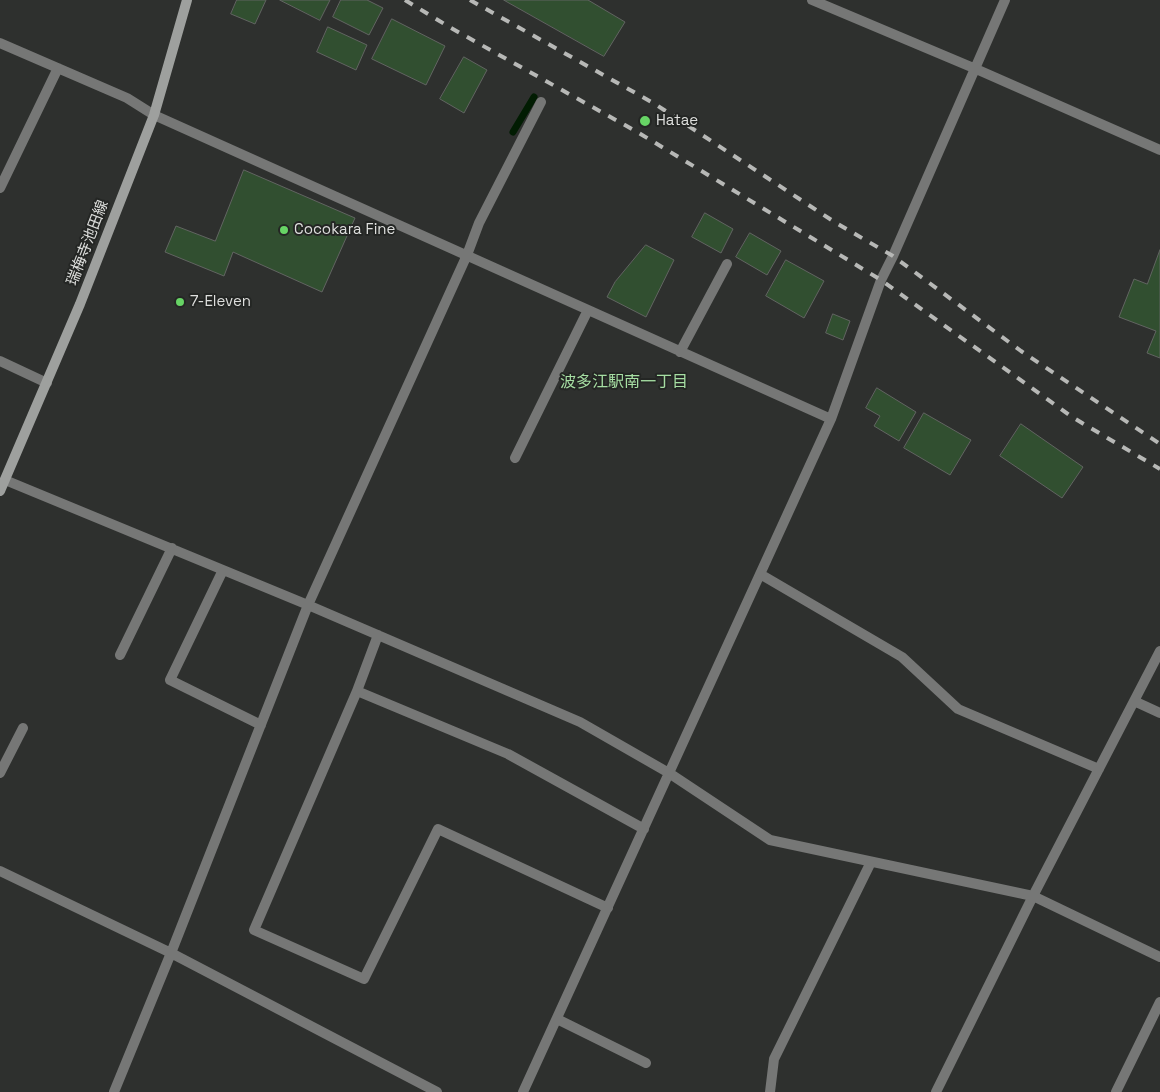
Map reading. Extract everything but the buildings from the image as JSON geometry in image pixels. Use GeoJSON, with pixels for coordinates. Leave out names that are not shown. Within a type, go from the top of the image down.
{"type":"FeatureCollection","features":[{"type":"Feature","properties":{"kind":"main road","name":"瑞梅寺池田線"},"geometry":{"type":"LineString","coordinates":[[0,491],[80,304],[154,115],[187,0]]}},
{"type":"Feature","properties":{"kind":"street"},"geometry":{"type":"LineString","coordinates":[[812,0],[976,69],[1160,150]]}},
{"type":"Feature","properties":{"kind":"street"},"geometry":{"type":"LineString","coordinates":[[523,1092],[831,420],[881,280],[1005,0]]}},
{"type":"Feature","properties":{"kind":"street"},"geometry":{"type":"LineString","coordinates":[[0,43],[127,98],[154,115],[831,420]]}},
{"type":"Feature","properties":{"kind":"street"},"geometry":{"type":"LineString","coordinates":[[0,188],[58,68]]}},
{"type":"Feature","properties":{"kind":"street"},"geometry":{"type":"LineString","coordinates":[[114,1092],[171,953],[308,605],[467,255],[479,222],[542,102]]}},
{"type":"Feature","properties":{"kind":"street"},"geometry":{"type":"LineString","coordinates":[[680,352],[727,264]]}},
{"type":"Feature","properties":{"kind":"street"},"geometry":{"type":"LineString","coordinates":[[515,458],[588,310]]}},
{"type":"Feature","properties":{"kind":"street"},"geometry":{"type":"LineString","coordinates":[[0,361],[47,383]]}},
{"type":"Feature","properties":{"kind":"street"},"geometry":{"type":"LineString","coordinates":[[5,480],[308,605],[580,722],[669,773],[770,840],[1032,896],[1160,957]]}},
{"type":"Feature","properties":{"kind":"street"},"geometry":{"type":"LineString","coordinates":[[120,655],[172,548]]}},
{"type":"Feature","properties":{"kind":"street"},"geometry":{"type":"LineString","coordinates":[[223,570],[170,680],[261,725]]}},
{"type":"Feature","properties":{"kind":"street"},"geometry":{"type":"LineString","coordinates":[[760,574],[902,657],[958,709],[1099,769]]}},
{"type":"Feature","properties":{"kind":"street"},"geometry":{"type":"LineString","coordinates":[[378,635],[357,691],[254,930],[364,979],[438,829],[608,908]]}},
{"type":"Feature","properties":{"kind":"street"},"geometry":{"type":"LineString","coordinates":[[936,1092],[1032,896],[1160,651]]}},
{"type":"Feature","properties":{"kind":"street"},"geometry":{"type":"LineString","coordinates":[[357,691],[508,754],[644,829]]}},
{"type":"Feature","properties":{"kind":"street"},"geometry":{"type":"LineString","coordinates":[[1134,701],[1160,713]]}},
{"type":"Feature","properties":{"kind":"street"},"geometry":{"type":"LineString","coordinates":[[0,773],[23,728]]}},
{"type":"Feature","properties":{"kind":"street"},"geometry":{"type":"LineString","coordinates":[[770,1092],[774,1059],[871,862]]}},
{"type":"Feature","properties":{"kind":"street"},"geometry":{"type":"LineString","coordinates":[[0,871],[171,953],[437,1092]]}},
{"type":"Feature","properties":{"kind":"street"},"geometry":{"type":"LineString","coordinates":[[1116,1092],[1160,1002]]}},
{"type":"Feature","properties":{"kind":"street"},"geometry":{"type":"LineString","coordinates":[[557,1019],[646,1062]]}},
{"type":"Feature","properties":{"kind":"waterway"},"geometry":{"type":"LineString","coordinates":[[513,132],[534,97]]}},
{"type":"Feature","properties":{"kind":"railway"},"geometry":{"type":"LineString","coordinates":[[405,0],[451,28],[639,133],[881,280],[1072,417],[1160,469]]}},
{"type":"Feature","properties":{"kind":"railway"},"geometry":{"type":"LineString","coordinates":[[470,0],[655,104],[836,223],[893,256],[1021,351],[1160,444]]}},
{"type":"Feature","properties":{"kind":"place","name":"Hatae"},"geometry":{"type":"Point","coordinates":[645,121]}},
{"type":"Feature","properties":{"kind":"place","name":"Cocokara Fine"},"geometry":{"type":"Point","coordinates":[284,230]}},
{"type":"Feature","properties":{"kind":"place","name":"7-Eleven"},"geometry":{"type":"Point","coordinates":[180,302]}},
{"type":"Feature","properties":{"kind":"district","name":"波多江駅南一丁目"},"geometry":{"type":"Point","coordinates":[624,383]}}]}
